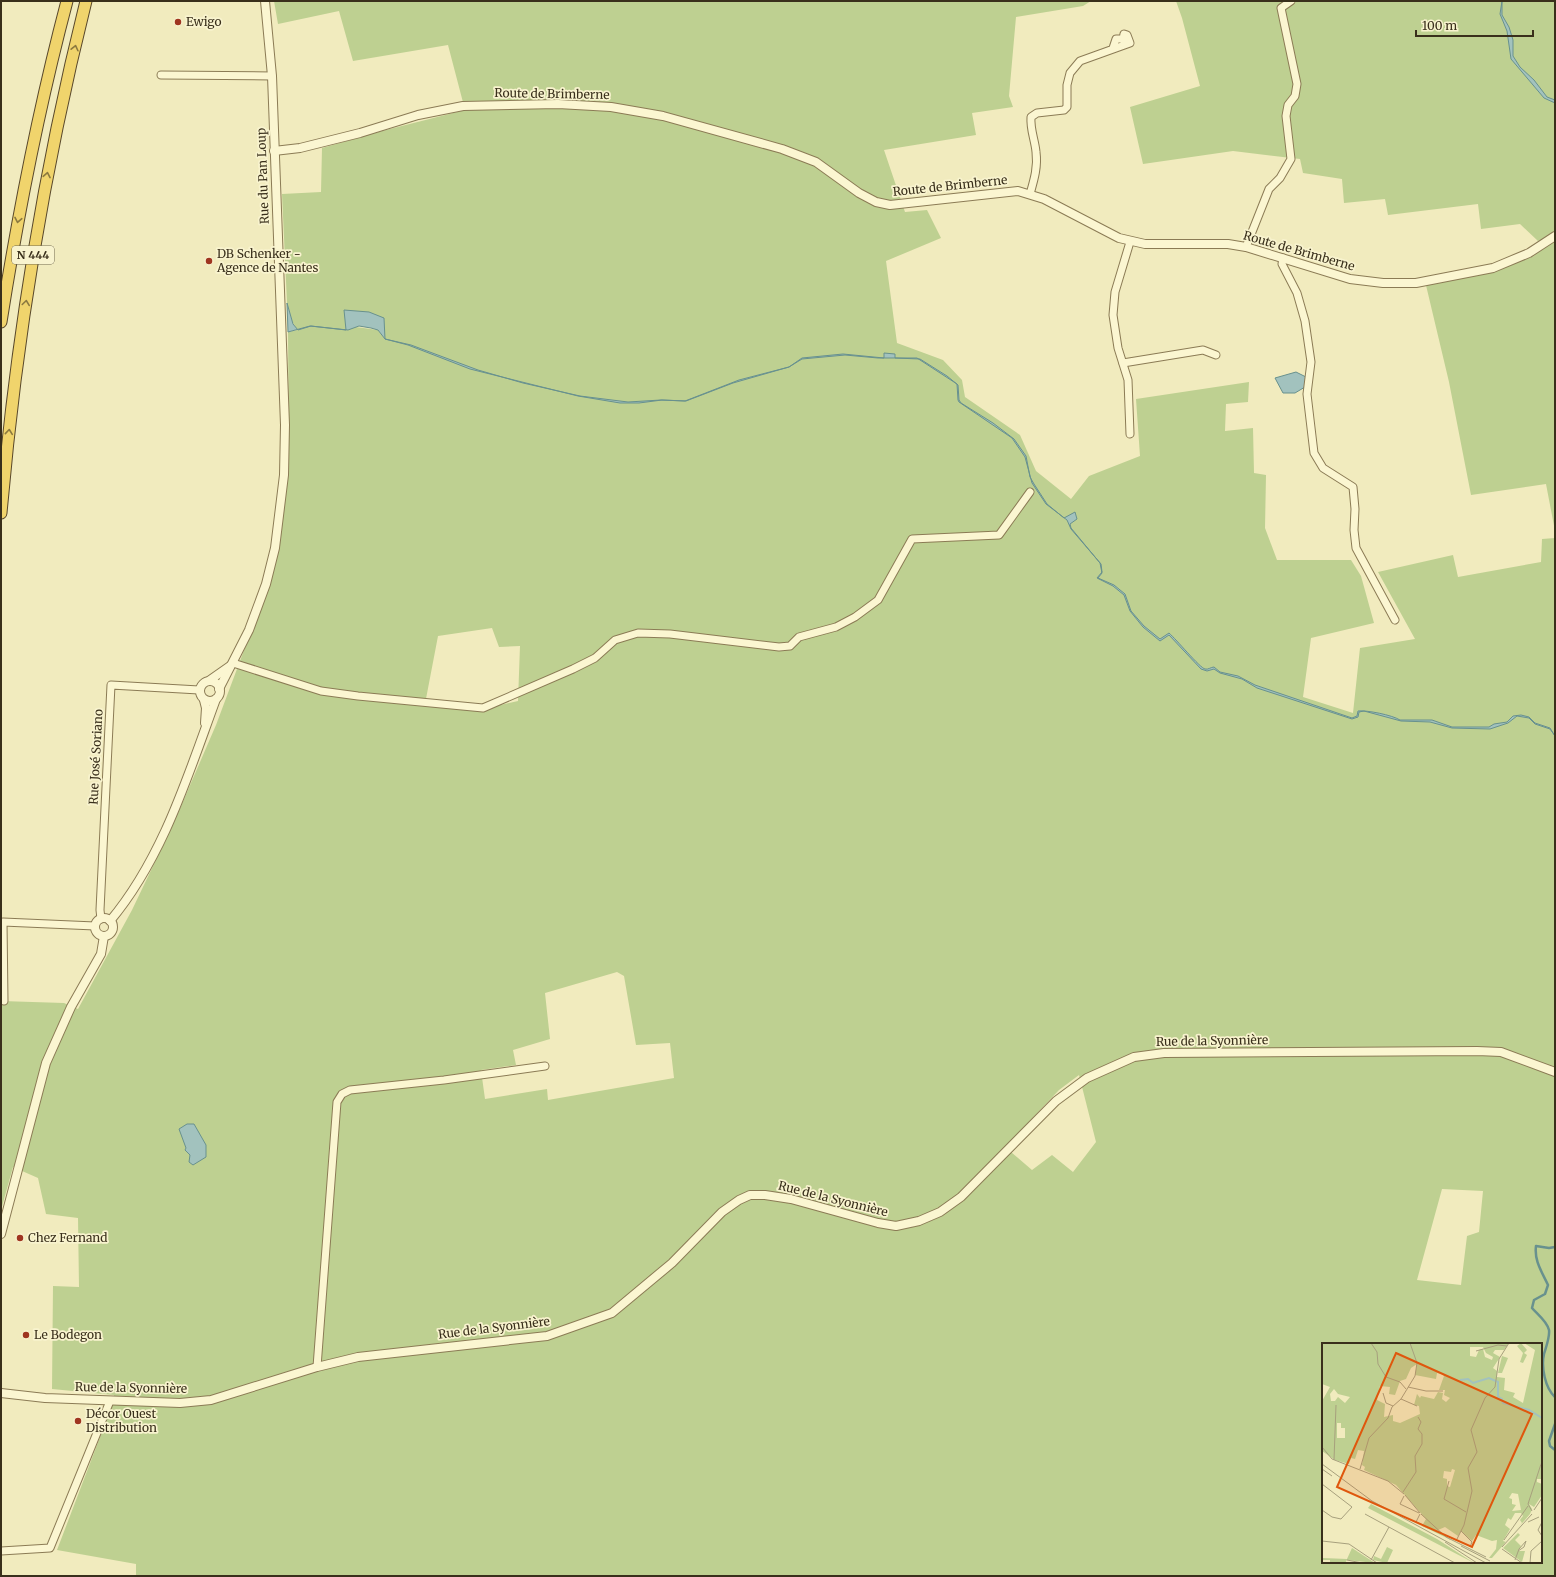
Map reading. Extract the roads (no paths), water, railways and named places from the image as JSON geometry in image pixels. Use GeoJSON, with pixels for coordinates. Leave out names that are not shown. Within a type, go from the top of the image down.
{"type":"FeatureCollection","features":[{"type":"Feature","properties":{"kind":"highway","name":"N 444"},"geometry":{"type":"LineString","coordinates":[[1,322],[28,170],[44,93],[67,1]]}},
{"type":"Feature","properties":{"kind":"highway","name":"N 444"},"geometry":{"type":"LineString","coordinates":[[1,512],[16,368],[35,241],[65,91],[86,1]]}},
{"type":"Feature","properties":{"kind":"street","name":"Rue du Pan Loup"},"geometry":{"type":"LineString","coordinates":[[220,689],[249,630],[266,584],[275,548],[280,513],[284,460],[285,425],[281,351],[272,76],[265,1]]}},
{"type":"Feature","properties":{"kind":"street"},"geometry":{"type":"LineString","coordinates":[[1246,247],[1269,190],[1280,178],[1291,159],[1286,116],[1288,105],[1296,96],[1297,84],[1281,8],[1291,1]]}},
{"type":"Feature","properties":{"kind":"street"},"geometry":{"type":"LineString","coordinates":[[1030,194],[1037,172],[1036,153],[1030,124],[1031,118],[1037,114],[1064,110],[1066,107],[1067,85],[1070,73],[1080,61],[1113,48]]}},
{"type":"Feature","properties":{"kind":"street"},"geometry":{"type":"LineString","coordinates":[[161,75],[272,76]]}},
{"type":"Feature","properties":{"kind":"street","name":"Route de Brimberne"},"geometry":{"type":"LineString","coordinates":[[274,151],[300,148],[360,133],[418,115],[463,106],[508,104],[587,105],[612,107],[663,116],[782,149],[816,162],[859,193],[876,202],[890,205],[970,197],[1008,191],[1030,194],[1130,242],[1145,244],[1228,244],[1246,247],[1350,279],[1382,283],[1416,283],[1493,268],[1529,253],[1555,236]]}},
{"type":"Feature","properties":{"kind":"street"},"geometry":{"type":"LineString","coordinates":[[1130,242],[1115,292],[1113,315],[1118,348],[1128,380],[1130,434]]}},
{"type":"Feature","properties":{"kind":"street"},"geometry":{"type":"LineString","coordinates":[[1282,258],[1282,264],[1297,293],[1306,321],[1310,362],[1307,394],[1314,453],[1323,468],[1353,487],[1356,548],[1395,620]]}},
{"type":"Feature","properties":{"kind":"street"},"geometry":{"type":"LineString","coordinates":[[1123,363],[1203,350],[1216,355]]}},
{"type":"Feature","properties":{"kind":"street"},"geometry":{"type":"LineString","coordinates":[[204,735],[206,708],[199,690],[203,683],[210,680],[234,663],[321,691],[483,708],[574,669],[596,658],[615,640],[638,633],[670,634],[779,647],[790,646],[799,637],[836,627],[855,618],[878,600],[912,539],[999,535],[1030,492]]}},
{"type":"Feature","properties":{"kind":"street"},"geometry":{"type":"LineString","coordinates":[[110,921],[129,899],[165,831],[204,735],[216,699],[219,695],[220,689],[216,683],[210,680]]}},
{"type":"Feature","properties":{"kind":"street","name":"Rue José Soriano"},"geometry":{"type":"LineString","coordinates":[[101,919],[100,910],[111,685],[199,690]]}},
{"type":"Feature","properties":{"kind":"street"},"geometry":{"type":"LineString","coordinates":[[204,700],[210,702],[216,699]]}},
{"type":"Feature","properties":{"kind":"street"},"geometry":{"type":"LineString","coordinates":[[1,1234],[46,1063],[71,1007],[101,954],[104,936],[111,931],[113,926],[106,918],[101,919],[95,926]]}},
{"type":"Feature","properties":{"kind":"street"},"geometry":{"type":"LineString","coordinates":[[4,1001],[3,922],[95,926]]}},
{"type":"Feature","properties":{"kind":"street"},"geometry":{"type":"LineString","coordinates":[[95,926],[99,934],[104,936]]}},
{"type":"Feature","properties":{"kind":"street","name":"Rue de la Syonnière"},"geometry":{"type":"LineString","coordinates":[[1,1393],[45,1398],[110,1401],[180,1403],[211,1400],[317,1367],[358,1358],[394,1352],[547,1336],[612,1313],[672,1263],[722,1212],[739,1200],[750,1195],[765,1194],[790,1199],[878,1223],[896,1226],[919,1221],[940,1212],[961,1197],[1056,1101],[1087,1078],[1134,1057],[1164,1053],[1477,1051],[1501,1052],[1555,1072]]}},
{"type":"Feature","properties":{"kind":"street"},"geometry":{"type":"LineString","coordinates":[[317,1367],[337,1102],[342,1094],[350,1090],[444,1080],[545,1066]]}},
{"type":"Feature","properties":{"kind":"street"},"geometry":{"type":"LineString","coordinates":[[1,1551],[50,1548],[110,1401]]}},
{"type":"Feature","properties":{"kind":"water"},"geometry":{"type":"Polygon","coordinates":[[[1502,1],[1502,15],[1509,27],[1513,40],[1513,56],[1520,67],[1534,80],[1547,97],[1555,100],[1555,103],[1544,98],[1511,59],[1507,31],[1500,14],[1502,1]]]}},
{"type":"Feature","properties":{"kind":"water"},"geometry":{"type":"Polygon","coordinates":[[[287,303],[293,324],[298,329],[288,332],[287,303]]]}},
{"type":"Feature","properties":{"kind":"water"},"geometry":{"type":"Polygon","coordinates":[[[344,310],[369,312],[384,318],[385,339],[378,330],[371,328],[359,326],[346,330],[344,310]]]}},
{"type":"Feature","properties":{"kind":"water"},"geometry":{"type":"Polygon","coordinates":[[[385,339],[411,345],[478,370],[504,377],[470,369],[408,345],[385,339]]]}},
{"type":"Feature","properties":{"kind":"water"},"geometry":{"type":"Polygon","coordinates":[[[884,353],[895,354],[895,358],[884,358],[884,353]]]}},
{"type":"Feature","properties":{"kind":"water"},"geometry":{"type":"Polygon","coordinates":[[[843,354],[884,358],[845,355],[802,359],[789,367],[802,358],[843,354]]]}},
{"type":"Feature","properties":{"kind":"water"},"geometry":{"type":"Polygon","coordinates":[[[895,358],[917,358],[918,359],[895,358]]]}},
{"type":"Feature","properties":{"kind":"water"},"geometry":{"type":"Polygon","coordinates":[[[918,359],[947,376],[956,383],[918,359]]]}},
{"type":"Feature","properties":{"kind":"water"},"geometry":{"type":"Polygon","coordinates":[[[789,367],[733,383],[685,401],[739,380],[789,367]]]}},
{"type":"Feature","properties":{"kind":"water"},"geometry":{"type":"Polygon","coordinates":[[[1296,372],[1306,377],[1305,387],[1295,393],[1283,393],[1275,378],[1296,372]]]}},
{"type":"Feature","properties":{"kind":"water"},"geometry":{"type":"Polygon","coordinates":[[[504,377],[557,391],[523,383],[504,377]]]}},
{"type":"Feature","properties":{"kind":"water"},"geometry":{"type":"Polygon","coordinates":[[[957,384],[959,400],[961,403],[993,423],[1014,439],[1026,456],[1029,472],[1025,457],[1012,438],[959,402],[957,384]]]}},
{"type":"Feature","properties":{"kind":"water"},"geometry":{"type":"Polygon","coordinates":[[[557,391],[580,396],[628,402],[662,400],[639,403],[620,403],[578,396],[557,391]]]}},
{"type":"Feature","properties":{"kind":"water"},"geometry":{"type":"Polygon","coordinates":[[[1031,478],[1047,504],[1059,514],[1046,504],[1032,483],[1031,478]]]}},
{"type":"Feature","properties":{"kind":"water"},"geometry":{"type":"Polygon","coordinates":[[[1075,512],[1077,519],[1070,524],[1071,528],[1096,558],[1071,529],[1067,520],[1064,518],[1075,512]]]}},
{"type":"Feature","properties":{"kind":"water"},"geometry":{"type":"Polygon","coordinates":[[[1102,572],[1098,578],[1114,585],[1125,594],[1131,611],[1144,626],[1160,639],[1169,633],[1198,664],[1205,669],[1214,667],[1220,672],[1238,676],[1255,685],[1352,718],[1357,716],[1358,711],[1364,711],[1359,712],[1358,717],[1352,719],[1257,688],[1242,679],[1220,673],[1214,669],[1207,671],[1201,669],[1169,635],[1160,641],[1143,627],[1130,611],[1124,595],[1113,586],[1097,578],[1102,572]]]}},
{"type":"Feature","properties":{"kind":"water"},"geometry":{"type":"Polygon","coordinates":[[[1364,711],[1386,715],[1400,720],[1432,720],[1452,727],[1489,727],[1494,724],[1507,722],[1513,716],[1521,715],[1529,717],[1535,723],[1550,728],[1555,736],[1550,729],[1535,724],[1529,718],[1517,716],[1508,723],[1490,729],[1452,728],[1430,722],[1401,721],[1364,711]]]}},
{"type":"Feature","properties":{"kind":"water"},"geometry":{"type":"Polygon","coordinates":[[[187,1124],[194,1124],[206,1145],[206,1157],[193,1165],[189,1162],[190,1155],[185,1150],[186,1148],[179,1129],[187,1124]]]}},
{"type":"Feature","properties":{"kind":"waterway"},"geometry":{"type":"LineString","coordinates":[[1555,1247],[1549,1248],[1536,1246],[1537,1262],[1548,1285],[1545,1294],[1534,1300],[1532,1308],[1544,1321],[1549,1330],[1543,1365],[1546,1383],[1555,1397]]}},
{"type":"Feature","properties":{"kind":"waterway"},"geometry":{"type":"LineString","coordinates":[[1555,1424],[1549,1441],[1550,1446],[1555,1450]]}},
{"type":"Feature","properties":{"kind":"place","name":"Ewigo"},"geometry":{"type":"Point","coordinates":[178,22]}},
{"type":"Feature","properties":{"kind":"place","name":"DB Schenker - Agence de Nantes"},"geometry":{"type":"Point","coordinates":[209,261]}},
{"type":"Feature","properties":{"kind":"place","name":"Chez Fernand"},"geometry":{"type":"Point","coordinates":[20,1238]}},
{"type":"Feature","properties":{"kind":"place","name":"Le Bodegon"},"geometry":{"type":"Point","coordinates":[26,1335]}},
{"type":"Feature","properties":{"kind":"place","name":"Décor Ouest Distribution"},"geometry":{"type":"Point","coordinates":[78,1421]}}]}
